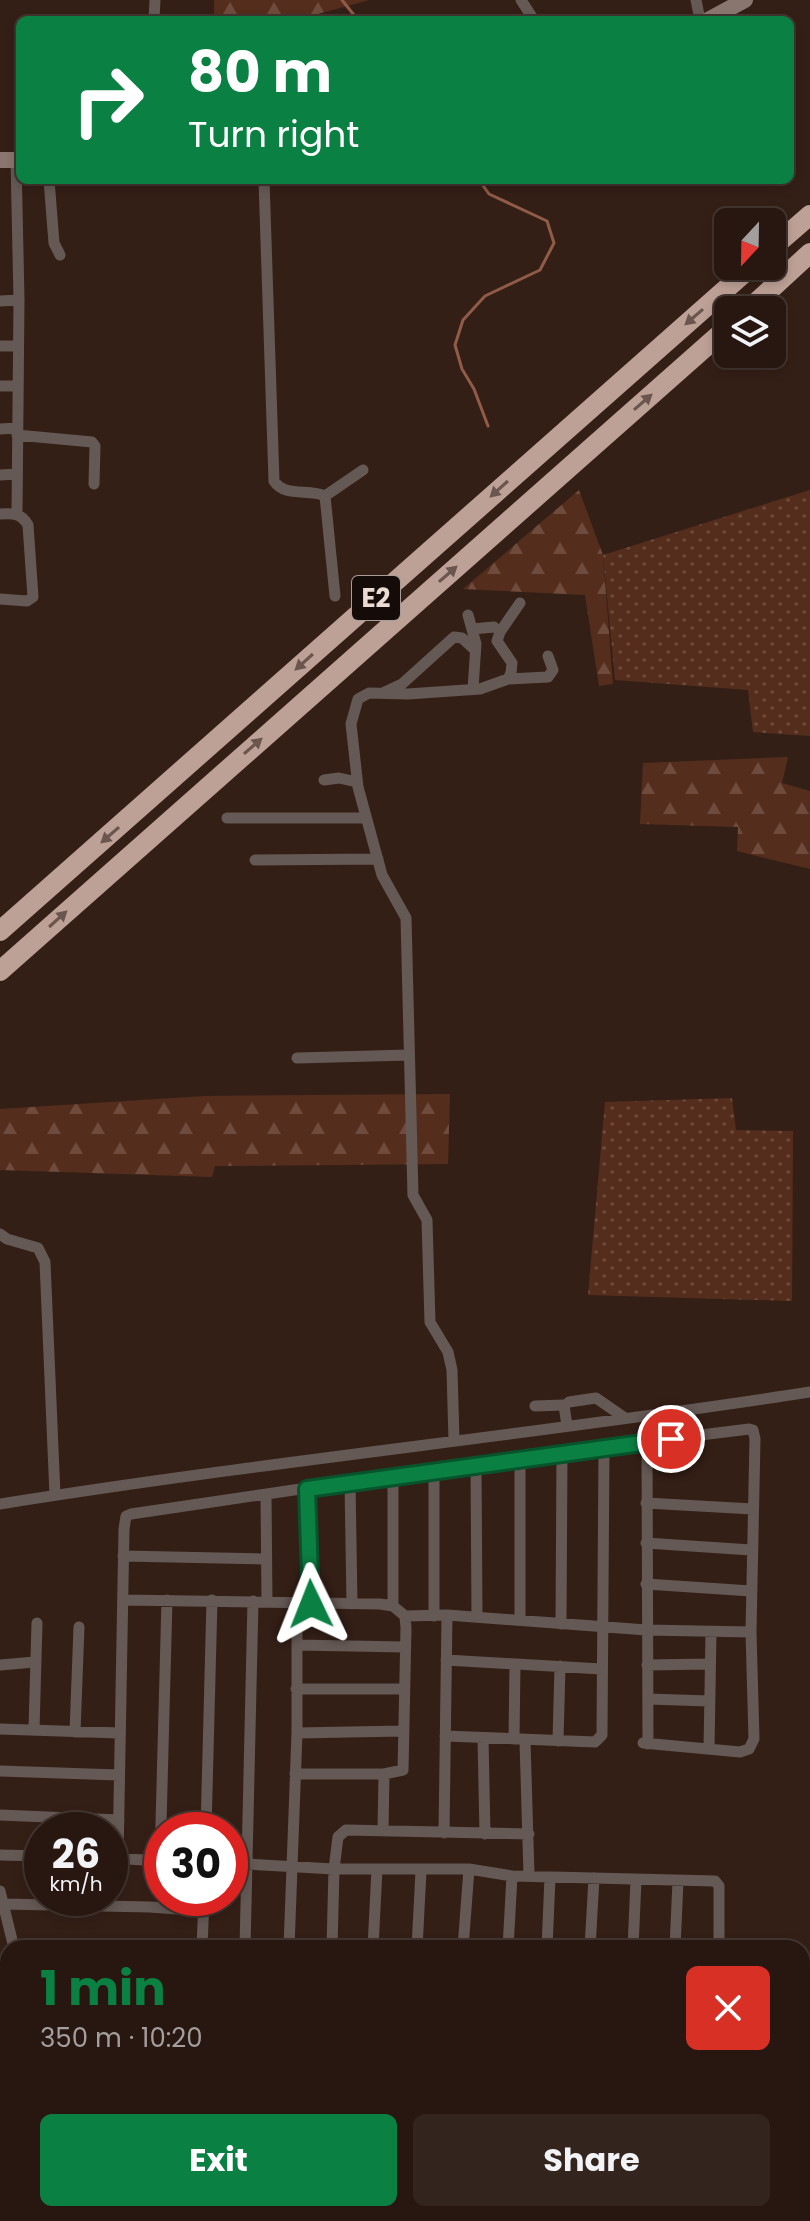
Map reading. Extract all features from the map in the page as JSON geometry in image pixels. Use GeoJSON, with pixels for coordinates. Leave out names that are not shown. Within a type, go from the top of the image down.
{"type":"FeatureCollection","features":[{"type":"Feature","properties":{"kind":"highway"},"geometry":{"type":"LineString","coordinates":[[786,236],[810,215]]}},
{"type":"Feature","properties":{"kind":"highway"},"geometry":{"type":"LineString","coordinates":[[763,296],[810,253]]}},
{"type":"Feature","properties":{"kind":"highway","name":"E2"},"geometry":{"type":"LineString","coordinates":[[0,931],[736,280]]}},
{"type":"Feature","properties":{"kind":"highway","name":"E2"},"geometry":{"type":"LineString","coordinates":[[0,971],[714,339]]}},
{"type":"Feature","properties":{"kind":"main road"},"geometry":{"type":"LineString","coordinates":[[715,16],[745,0]]}},
{"type":"Feature","properties":{"kind":"street"},"geometry":{"type":"LineString","coordinates":[[11,160],[12,303],[18,346],[17,513]]}},
{"type":"Feature","properties":{"kind":"street"},"geometry":{"type":"LineString","coordinates":[[49,184],[54,243],[60,255]]}},
{"type":"Feature","properties":{"kind":"street"},"geometry":{"type":"LineString","coordinates":[[264,184],[274,481],[286,491],[325,496]]}},
{"type":"Feature","properties":{"kind":"street"},"geometry":{"type":"LineString","coordinates":[[0,346],[18,346]]}},
{"type":"Feature","properties":{"kind":"street"},"geometry":{"type":"LineString","coordinates":[[0,386],[17,386]]}},
{"type":"Feature","properties":{"kind":"street"},"geometry":{"type":"LineString","coordinates":[[0,429],[92,442],[95,446],[94,484]]}},
{"type":"Feature","properties":{"kind":"street"},"geometry":{"type":"LineString","coordinates":[[325,496],[363,470]]}},
{"type":"Feature","properties":{"kind":"street"},"geometry":{"type":"LineString","coordinates":[[0,475],[17,474]]}},
{"type":"Feature","properties":{"kind":"street"},"geometry":{"type":"LineString","coordinates":[[325,496],[335,596]]}},
{"type":"Feature","properties":{"kind":"street"},"geometry":{"type":"LineString","coordinates":[[0,514],[17,513],[28,525],[33,597],[27,601],[0,599]]}},
{"type":"Feature","properties":{"kind":"street"},"geometry":{"type":"LineString","coordinates":[[508,679],[512,663],[497,641],[520,603]]}},
{"type":"Feature","properties":{"kind":"street"},"geometry":{"type":"LineString","coordinates":[[468,615],[475,650],[473,689]]}},
{"type":"Feature","properties":{"kind":"street"},"geometry":{"type":"LineString","coordinates":[[472,629],[494,627]]}},
{"type":"Feature","properties":{"kind":"street"},"geometry":{"type":"LineString","coordinates":[[383,693],[402,684],[454,637],[462,638],[475,650]]}},
{"type":"Feature","properties":{"kind":"street"},"geometry":{"type":"LineString","coordinates":[[454,1440],[450,1361],[430,1322],[427,1220],[413,1195],[406,918],[382,875],[357,782],[351,724],[358,699],[369,693],[473,689],[508,679],[548,677],[553,670],[548,656]]}},
{"type":"Feature","properties":{"kind":"street"},"geometry":{"type":"LineString","coordinates":[[324,780],[339,778],[357,782]]}},
{"type":"Feature","properties":{"kind":"street"},"geometry":{"type":"LineString","coordinates":[[227,818],[366,818]]}},
{"type":"Feature","properties":{"kind":"street"},"geometry":{"type":"LineString","coordinates":[[255,860],[378,859]]}},
{"type":"Feature","properties":{"kind":"street"},"geometry":{"type":"LineString","coordinates":[[297,1058],[409,1055]]}},
{"type":"Feature","properties":{"kind":"street"},"geometry":{"type":"LineString","coordinates":[[0,1234],[38,1248],[45,1262],[55,1495]]}},
{"type":"Feature","properties":{"kind":"street"},"geometry":{"type":"LineString","coordinates":[[0,1504],[810,1392]]}},
{"type":"Feature","properties":{"kind":"street"},"geometry":{"type":"LineString","coordinates":[[569,1402],[596,1398],[625,1418]]}},
{"type":"Feature","properties":{"kind":"street"},"geometry":{"type":"LineString","coordinates":[[535,1406],[564,1405],[567,1426]]}},
{"type":"Feature","properties":{"kind":"street"},"geometry":{"type":"LineString","coordinates":[[119,1812],[124,1521],[131,1514],[476,1463],[562,1452],[647,1442],[753,1430],[751,1632],[754,1739],[749,1749],[740,1752],[645,1743],[648,1699],[647,1442]]}},
{"type":"Feature","properties":{"kind":"street"},"geometry":{"type":"LineString","coordinates":[[445,1736],[595,1742],[602,1735],[604,1447]]}},
{"type":"Feature","properties":{"kind":"street"},"geometry":{"type":"LineString","coordinates":[[561,1624],[562,1452]]}},
{"type":"Feature","properties":{"kind":"street"},"geometry":{"type":"LineString","coordinates":[[520,1458],[520,1620]]}},
{"type":"Feature","properties":{"kind":"street"},"geometry":{"type":"LineString","coordinates":[[476,1463],[477,1617]]}},
{"type":"Feature","properties":{"kind":"street"},"geometry":{"type":"LineString","coordinates":[[434,1471],[434,1616]]}},
{"type":"Feature","properties":{"kind":"street"},"geometry":{"type":"LineString","coordinates":[[393,1476],[393,1606]]}},
{"type":"Feature","properties":{"kind":"street"},"geometry":{"type":"LineString","coordinates":[[350,1482],[352,1604]]}},
{"type":"Feature","properties":{"kind":"street"},"geometry":{"type":"LineString","coordinates":[[307,1489],[311,1604]]}},
{"type":"Feature","properties":{"kind":"street"},"geometry":{"type":"LineString","coordinates":[[266,1495],[267,1602]]}},
{"type":"Feature","properties":{"kind":"street"},"geometry":{"type":"LineString","coordinates":[[646,1503],[753,1509]]}},
{"type":"Feature","properties":{"kind":"street"},"geometry":{"type":"LineString","coordinates":[[646,1543],[751,1550]]}},
{"type":"Feature","properties":{"kind":"street"},"geometry":{"type":"LineString","coordinates":[[123,1556],[265,1559]]}},
{"type":"Feature","properties":{"kind":"street"},"geometry":{"type":"LineString","coordinates":[[646,1584],[751,1591]]}},
{"type":"Feature","properties":{"kind":"street"},"geometry":{"type":"LineString","coordinates":[[123,1600],[393,1606],[405,1616],[447,1615],[646,1630],[751,1632]]}},
{"type":"Feature","properties":{"kind":"street"},"geometry":{"type":"LineString","coordinates":[[162,1812],[167,1600]]}},
{"type":"Feature","properties":{"kind":"street"},"geometry":{"type":"LineString","coordinates":[[206,1812],[212,1600]]}},
{"type":"Feature","properties":{"kind":"street"},"geometry":{"type":"LineString","coordinates":[[248,1819],[253,1601]]}},
{"type":"Feature","properties":{"kind":"street"},"geometry":{"type":"LineString","coordinates":[[289,1940],[297,1733],[297,1603]]}},
{"type":"Feature","properties":{"kind":"street"},"geometry":{"type":"LineString","coordinates":[[444,1833],[447,1615]]}},
{"type":"Feature","properties":{"kind":"street"},"geometry":{"type":"LineString","coordinates":[[295,1774],[384,1774],[403,1770],[405,1616]]}},
{"type":"Feature","properties":{"kind":"street"},"geometry":{"type":"LineString","coordinates":[[34,1729],[37,1623]]}},
{"type":"Feature","properties":{"kind":"street"},"geometry":{"type":"LineString","coordinates":[[75,1732],[79,1627]]}},
{"type":"Feature","properties":{"kind":"street"},"geometry":{"type":"LineString","coordinates":[[709,1749],[711,1632]]}},
{"type":"Feature","properties":{"kind":"street"},"geometry":{"type":"LineString","coordinates":[[297,1645],[404,1647]]}},
{"type":"Feature","properties":{"kind":"street"},"geometry":{"type":"LineString","coordinates":[[446,1660],[601,1669]]}},
{"type":"Feature","properties":{"kind":"street"},"geometry":{"type":"LineString","coordinates":[[0,1665],[35,1662]]}},
{"type":"Feature","properties":{"kind":"street"},"geometry":{"type":"LineString","coordinates":[[515,1664],[529,1834],[529,1875]]}},
{"type":"Feature","properties":{"kind":"street"},"geometry":{"type":"LineString","coordinates":[[647,1665],[710,1664]]}},
{"type":"Feature","properties":{"kind":"street"},"geometry":{"type":"LineString","coordinates":[[558,1741],[560,1666]]}},
{"type":"Feature","properties":{"kind":"street"},"geometry":{"type":"LineString","coordinates":[[296,1689],[404,1689]]}},
{"type":"Feature","properties":{"kind":"street"},"geometry":{"type":"LineString","coordinates":[[648,1699],[709,1701]]}},
{"type":"Feature","properties":{"kind":"street"},"geometry":{"type":"LineString","coordinates":[[0,1729],[119,1733]]}},
{"type":"Feature","properties":{"kind":"street"},"geometry":{"type":"LineString","coordinates":[[297,1733],[403,1731]]}},
{"type":"Feature","properties":{"kind":"street"},"geometry":{"type":"LineString","coordinates":[[483,1738],[485,1834]]}},
{"type":"Feature","properties":{"kind":"street"},"geometry":{"type":"LineString","coordinates":[[0,1771],[119,1775]]}},
{"type":"Feature","properties":{"kind":"street"},"geometry":{"type":"LineString","coordinates":[[383,1831],[384,1774]]}},
{"type":"Feature","properties":{"kind":"street"},"geometry":{"type":"LineString","coordinates":[[0,1815],[24,1816]]}},
{"type":"Feature","properties":{"kind":"street"},"geometry":{"type":"LineString","coordinates":[[332,1940],[334,1869],[341,1833],[346,1830],[529,1834]]}},
{"type":"Feature","properties":{"kind":"street"},"geometry":{"type":"LineString","coordinates":[[0,1855],[24,1856]]}},
{"type":"Feature","properties":{"kind":"street"},"geometry":{"type":"LineString","coordinates":[[248,1863],[334,1869],[469,1869],[512,1876],[715,1881],[719,1886],[719,1940]]}},
{"type":"Feature","properties":{"kind":"street"},"geometry":{"type":"LineString","coordinates":[[373,1940],[377,1869]]}},
{"type":"Feature","properties":{"kind":"street"},"geometry":{"type":"LineString","coordinates":[[464,1940],[469,1869]]}},
{"type":"Feature","properties":{"kind":"street"},"geometry":{"type":"LineString","coordinates":[[417,1940],[421,1871]]}},
{"type":"Feature","properties":{"kind":"street"},"geometry":{"type":"LineString","coordinates":[[508,1940],[512,1876]]}},
{"type":"Feature","properties":{"kind":"street"},"geometry":{"type":"LineString","coordinates":[[547,1940],[550,1877]]}},
{"type":"Feature","properties":{"kind":"street"},"geometry":{"type":"LineString","coordinates":[[590,1940],[594,1878]]}},
{"type":"Feature","properties":{"kind":"street"},"geometry":{"type":"LineString","coordinates":[[633,1940],[636,1880]]}},
{"type":"Feature","properties":{"kind":"street"},"geometry":{"type":"LineString","coordinates":[[675,1940],[678,1881]]}},
{"type":"Feature","properties":{"kind":"street"},"geometry":{"type":"LineString","coordinates":[[0,1891],[12,1940]]}},
{"type":"Feature","properties":{"kind":"street"},"geometry":{"type":"LineString","coordinates":[[3,1904],[144,1907]]}},
{"type":"Feature","properties":{"kind":"street"},"geometry":{"type":"LineString","coordinates":[[202,1940],[204,1916]]}},
{"type":"Feature","properties":{"kind":"street"},"geometry":{"type":"LineString","coordinates":[[245,1940],[246,1916]]}},
{"type":"Feature","properties":{"kind":"green space"},"geometry":{"type":"Polygon","coordinates":[[[214,0],[369,0],[311,16],[214,16],[214,0]]]}},
{"type":"Feature","properties":{"kind":"green space"},"geometry":{"type":"Polygon","coordinates":[[[579,490],[603,555],[613,684],[599,686],[585,595],[463,589],[579,490]]]}},
{"type":"Feature","properties":{"kind":"green space"},"geometry":{"type":"Polygon","coordinates":[[[810,490],[810,736],[753,732],[748,690],[615,680],[603,555],[810,490]]]}},
{"type":"Feature","properties":{"kind":"green space"},"geometry":{"type":"Polygon","coordinates":[[[788,757],[782,783],[810,791],[810,869],[737,851],[738,827],[640,824],[643,763],[788,757]]]}},
{"type":"Feature","properties":{"kind":"green space"},"geometry":{"type":"Polygon","coordinates":[[[450,1094],[448,1164],[215,1166],[212,1177],[0,1170],[0,1109],[205,1096],[450,1094]]]}},
{"type":"Feature","properties":{"kind":"green space"},"geometry":{"type":"Polygon","coordinates":[[[732,1098],[736,1130],[793,1131],[792,1301],[588,1295],[605,1102],[732,1098]]]}},
{"type":"Feature","properties":{"kind":"waterway"},"geometry":{"type":"LineString","coordinates":[[342,0],[355,16]]}},
{"type":"Feature","properties":{"kind":"waterway"},"geometry":{"type":"LineString","coordinates":[[482,184],[489,194],[547,221],[554,243],[540,270],[485,296],[463,320],[455,345],[462,369],[474,389],[488,426]]}},
{"type":"Feature","properties":{"kind":"route"},"geometry":{"type":"LineString","coordinates":[[311,1604],[307,1489],[476,1463],[671,1439]]}}]}
